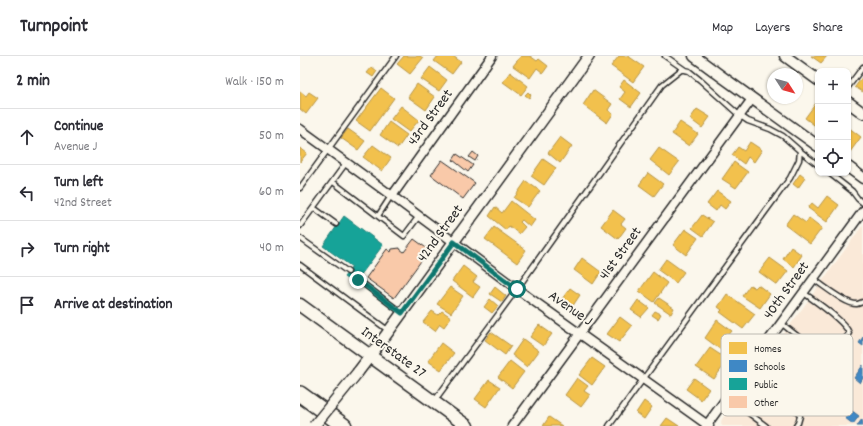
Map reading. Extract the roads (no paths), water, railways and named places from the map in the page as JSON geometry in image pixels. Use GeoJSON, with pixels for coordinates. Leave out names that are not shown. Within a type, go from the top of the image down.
{"type":"FeatureCollection","features":[{"type":"Feature","properties":{"kind":"highway"},"geometry":{"type":"LineString","coordinates":[[300,394],[344,426]]}},
{"type":"Feature","properties":{"kind":"main road","name":"Interstate 27"},"geometry":{"type":"LineString","coordinates":[[300,305],[466,426]]}},
{"type":"Feature","properties":{"kind":"street","name":"43rd Street"},"geometry":{"type":"LineString","coordinates":[[392,196],[492,56]]}},
{"type":"Feature","properties":{"kind":"street","name":"42nd Street"},"geometry":{"type":"LineString","coordinates":[[314,426],[390,331],[588,56]]}},
{"type":"Feature","properties":{"kind":"street"},"geometry":{"type":"LineString","coordinates":[[694,56],[815,144]]}},
{"type":"Feature","properties":{"kind":"street"},"geometry":{"type":"LineString","coordinates":[[785,56],[815,78]]}},
{"type":"Feature","properties":{"kind":"street","name":"41st Street"},"geometry":{"type":"LineString","coordinates":[[512,426],[752,99]]}},
{"type":"Feature","properties":{"kind":"street"},"geometry":{"type":"LineString","coordinates":[[851,104],[863,113]]}},
{"type":"Feature","properties":{"kind":"street","name":"Avenue J"},"geometry":{"type":"LineString","coordinates":[[300,129],[517,289],[644,379],[707,426]]}},
{"type":"Feature","properties":{"kind":"street"},"geometry":{"type":"LineString","coordinates":[[851,170],[863,178]]}},
{"type":"Feature","properties":{"kind":"street","name":"40th Street"},"geometry":{"type":"LineString","coordinates":[[773,334],[863,211]]}},
{"type":"Feature","properties":{"kind":"street","name":"40th Street"},"geometry":{"type":"LineString","coordinates":[[707,426],[721,406]]}},
{"type":"Feature","properties":{"kind":"lane"},"geometry":{"type":"LineString","coordinates":[[300,188],[396,56]]}},
{"type":"Feature","properties":{"kind":"lane"},"geometry":{"type":"LineString","coordinates":[[666,56],[684,70],[689,71],[748,121],[770,129],[783,136],[815,163]]}},
{"type":"Feature","properties":{"kind":"lane"},"geometry":{"type":"LineString","coordinates":[[851,83],[863,67]]}},
{"type":"Feature","properties":{"kind":"lane"},"geometry":{"type":"LineString","coordinates":[[434,402],[517,289],[662,85],[681,70],[684,70]]}},
{"type":"Feature","properties":{"kind":"lane"},"geometry":{"type":"LineString","coordinates":[[609,426],[790,178],[799,160],[800,151]]}},
{"type":"Feature","properties":{"kind":"lane"},"geometry":{"type":"LineString","coordinates":[[300,226],[346,163]]}},
{"type":"Feature","properties":{"kind":"lane"},"geometry":{"type":"LineString","coordinates":[[833,176],[852,191],[863,203]]}},
{"type":"Feature","properties":{"kind":"lane"},"geometry":{"type":"LineString","coordinates":[[333,182],[404,236],[420,216]]}},
{"type":"Feature","properties":{"kind":"lane"},"geometry":{"type":"LineString","coordinates":[[378,216],[392,196]]}},
{"type":"Feature","properties":{"kind":"lane"},"geometry":{"type":"LineString","coordinates":[[314,208],[336,224]]}},
{"type":"Feature","properties":{"kind":"lane"},"geometry":{"type":"LineString","coordinates":[[300,238],[348,272]]}},
{"type":"Feature","properties":{"kind":"lane"},"geometry":{"type":"LineString","coordinates":[[300,265],[390,331]]}},
{"type":"Feature","properties":{"kind":"lane"},"geometry":{"type":"LineString","coordinates":[[813,279],[837,296],[850,302],[858,304],[863,302]]}},
{"type":"Feature","properties":{"kind":"lane"},"geometry":{"type":"LineString","coordinates":[[358,280],[402,313]]}},
{"type":"Feature","properties":{"kind":"lane"},"geometry":{"type":"LineString","coordinates":[[803,292],[833,315],[847,328],[848,334]]}},
{"type":"Feature","properties":{"kind":"lane"},"geometry":{"type":"LineString","coordinates":[[781,323],[796,334]]}},
{"type":"Feature","properties":{"kind":"lane"},"geometry":{"type":"LineString","coordinates":[[752,416],[766,426]]}},
{"type":"Feature","properties":{"kind":"lane"},"geometry":{"type":"LineString","coordinates":[[796,426],[800,416]]}}]}
